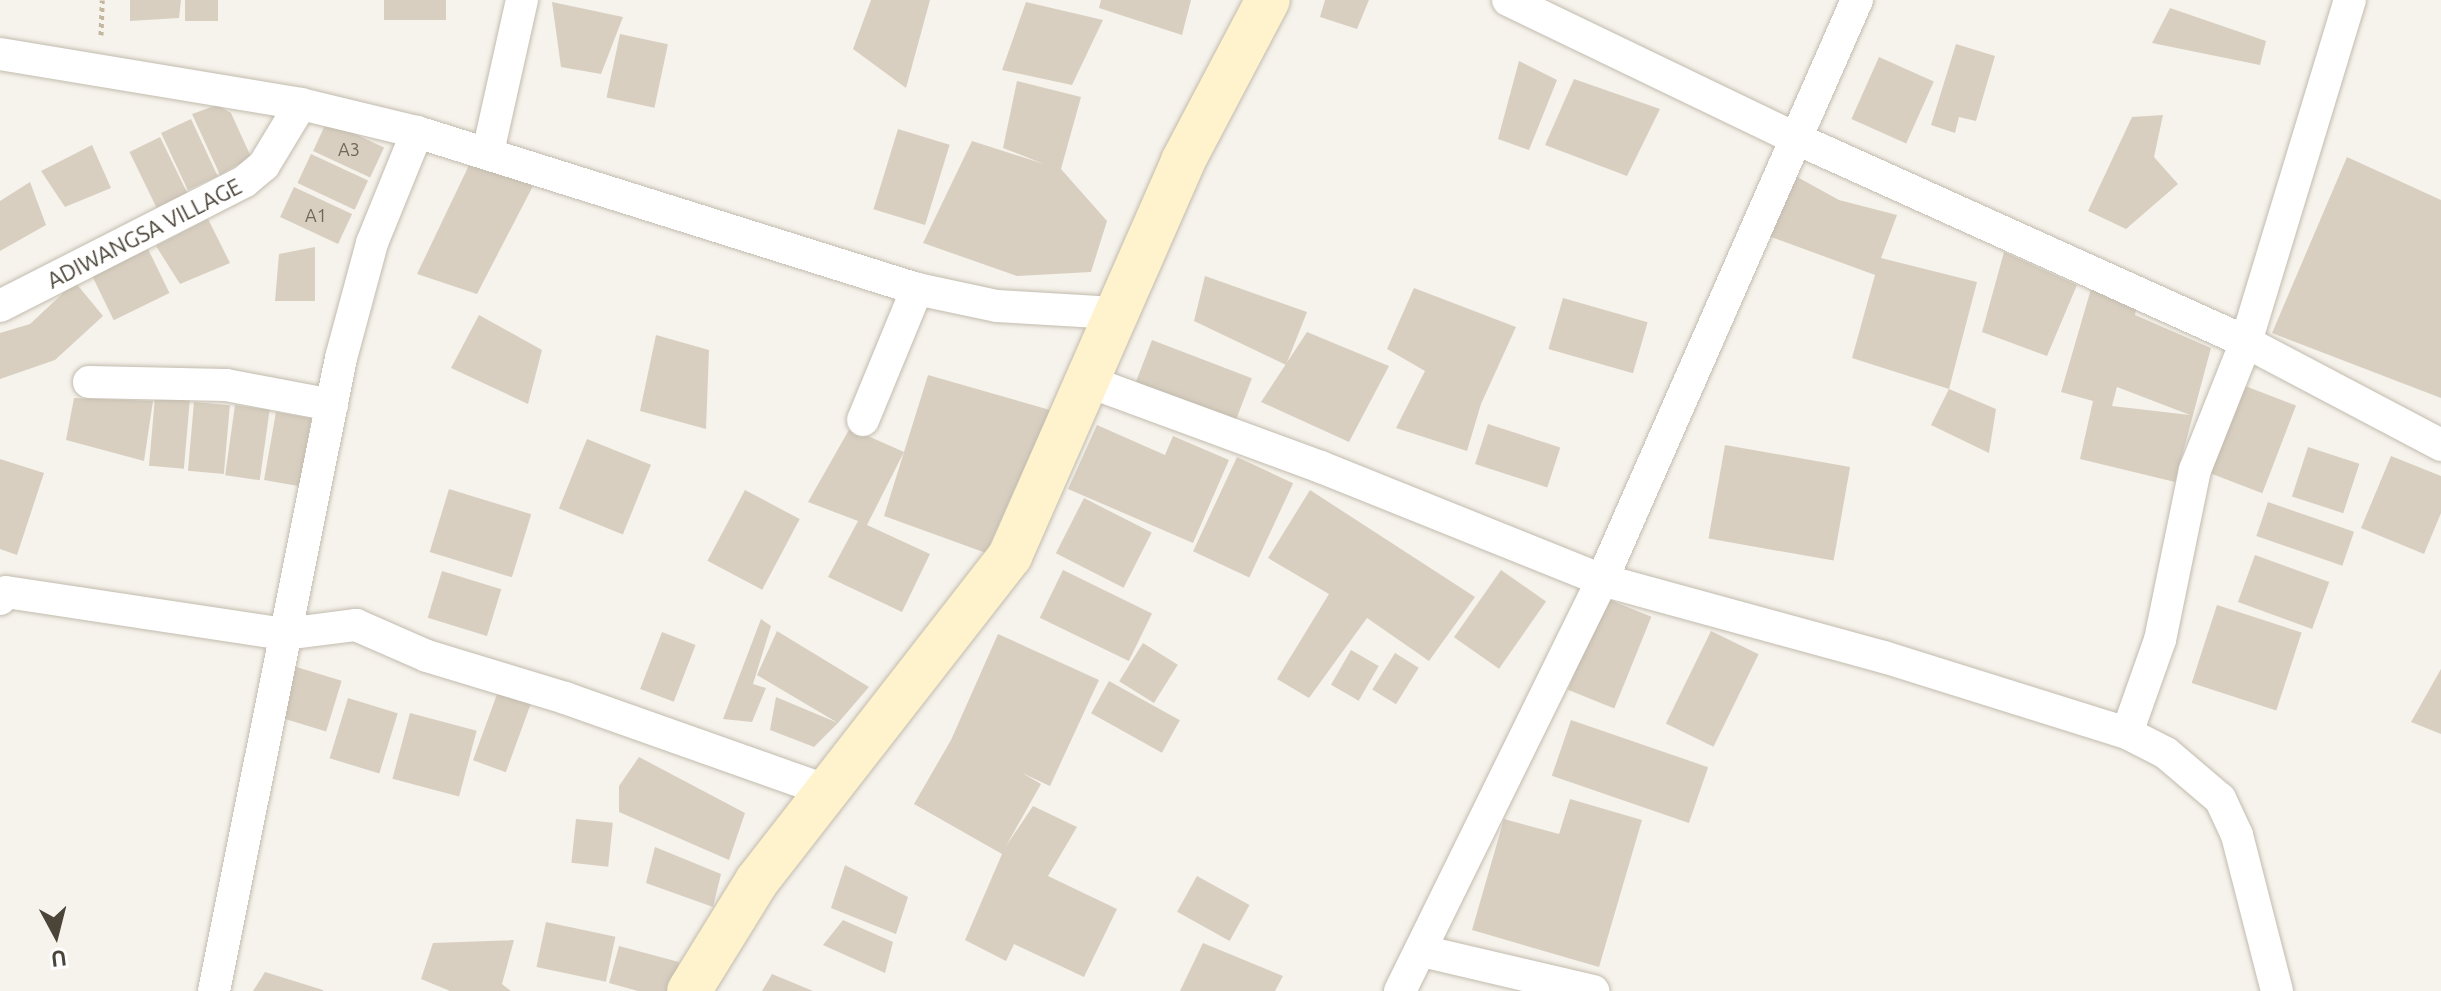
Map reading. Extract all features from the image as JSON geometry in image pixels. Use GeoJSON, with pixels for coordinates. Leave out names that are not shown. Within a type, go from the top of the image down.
{"type":"FeatureCollection","features":[{"type":"Feature","properties":{"kind":"street"},"geometry":{"type":"LineString","coordinates":[[488,152],[522,0]]}},
{"type":"Feature","properties":{"kind":"street"},"geometry":{"type":"LineString","coordinates":[[689,991],[757,881],[1010,556],[1183,161],[1268,0]]}},
{"type":"Feature","properties":{"kind":"street"},"geometry":{"type":"LineString","coordinates":[[1508,0],[1797,139],[2246,342],[2441,445]]}},
{"type":"Feature","properties":{"kind":"street"},"geometry":{"type":"LineString","coordinates":[[1400,991],[1602,580],[1857,0]]}},
{"type":"Feature","properties":{"kind":"street"},"geometry":{"type":"LineString","coordinates":[[2127,733],[2160,640],[2195,470],[2246,342],[2350,0]]}},
{"type":"Feature","properties":{"kind":"street"},"geometry":{"type":"LineString","coordinates":[[0,54],[301,104],[417,132],[917,289],[997,306],[1115,313]]}},
{"type":"Feature","properties":{"kind":"street","name":"ADIWANGSA VILLAGE"},"geometry":{"type":"LineString","coordinates":[[0,306],[245,181],[264,165],[301,104]]}},
{"type":"Feature","properties":{"kind":"street"},"geometry":{"type":"LineString","coordinates":[[214,991],[332,405],[372,243],[417,132]]}},
{"type":"Feature","properties":{"kind":"street"},"geometry":{"type":"LineString","coordinates":[[863,420],[917,289]]}},
{"type":"Feature","properties":{"kind":"street"},"geometry":{"type":"LineString","coordinates":[[1087,381],[1321,467],[1602,580],[1884,657],[2127,733],[2166,753],[2220,799],[2237,835],[2277,991]]}},
{"type":"Feature","properties":{"kind":"street"},"geometry":{"type":"LineString","coordinates":[[89,382],[226,385],[332,405]]}},
{"type":"Feature","properties":{"kind":"street"},"geometry":{"type":"LineString","coordinates":[[2,591],[285,634],[356,625],[427,656],[565,698],[827,791]]}},
{"type":"Feature","properties":{"kind":"street"},"geometry":{"type":"LineString","coordinates":[[1422,951],[1593,991]]}},
{"type":"Feature","properties":{"kind":"building"},"geometry":{"type":"Polygon","coordinates":[[[130,0],[181,0],[179,18],[130,21],[130,0]]]}},
{"type":"Feature","properties":{"kind":"building"},"geometry":{"type":"Polygon","coordinates":[[[185,0],[218,0],[218,21],[185,21],[185,0]]]}},
{"type":"Feature","properties":{"kind":"building"},"geometry":{"type":"Polygon","coordinates":[[[384,0],[446,0],[446,20],[384,20],[384,0]]]}},
{"type":"Feature","properties":{"kind":"building"},"geometry":{"type":"Polygon","coordinates":[[[871,0],[930,0],[906,88],[853,49],[871,0]]]}},
{"type":"Feature","properties":{"kind":"building"},"geometry":{"type":"Polygon","coordinates":[[[1101,0],[1191,0],[1182,35],[1099,8],[1101,0]]]}},
{"type":"Feature","properties":{"kind":"building"},"geometry":{"type":"Polygon","coordinates":[[[1325,0],[1369,0],[1357,29],[1320,17],[1325,0]]]}},
{"type":"Feature","properties":{"kind":"building"},"geometry":{"type":"Polygon","coordinates":[[[552,2],[623,17],[601,74],[561,67],[552,2]]]}},
{"type":"Feature","properties":{"kind":"building"},"geometry":{"type":"Polygon","coordinates":[[[1026,2],[1103,20],[1072,85],[1002,70],[1026,2]]]}},
{"type":"Feature","properties":{"kind":"building"},"geometry":{"type":"Polygon","coordinates":[[[2170,8],[2266,41],[2260,65],[2152,43],[2170,8]]]}},
{"type":"Feature","properties":{"kind":"building"},"geometry":{"type":"Polygon","coordinates":[[[620,34],[668,44],[654,108],[606,98],[620,34]]]}},
{"type":"Feature","properties":{"kind":"building"},"geometry":{"type":"Polygon","coordinates":[[[1956,44],[1995,56],[1976,121],[1959,117],[1955,133],[1931,125],[1956,44]]]}},
{"type":"Feature","properties":{"kind":"building"},"geometry":{"type":"Polygon","coordinates":[[[1879,57],[1934,81],[1906,144],[1851,119],[1879,57]]]}},
{"type":"Feature","properties":{"kind":"building"},"geometry":{"type":"Polygon","coordinates":[[[1519,61],[1557,80],[1529,150],[1498,139],[1519,61]]]}},
{"type":"Feature","properties":{"kind":"building"},"geometry":{"type":"Polygon","coordinates":[[[1574,79],[1660,109],[1627,176],[1545,145],[1574,79]]]}},
{"type":"Feature","properties":{"kind":"building"},"geometry":{"type":"Polygon","coordinates":[[[1017,81],[1081,97],[1061,169],[1107,221],[1091,272],[1017,276],[923,243],[972,141],[1044,164],[1003,148],[1017,81]]]}},
{"type":"Feature","properties":{"kind":"building"},"geometry":{"type":"Polygon","coordinates":[[[217,105],[231,113],[251,157],[220,175],[192,114],[217,105]]]}},
{"type":"Feature","properties":{"kind":"building"},"geometry":{"type":"Polygon","coordinates":[[[2163,115],[2154,157],[2178,184],[2126,229],[2088,211],[2132,117],[2163,115]]]}},
{"type":"Feature","properties":{"kind":"building"},"geometry":{"type":"Polygon","coordinates":[[[191,119],[218,176],[188,190],[161,133],[191,119]]]}},
{"type":"Feature","properties":{"kind":"building"},"geometry":{"type":"Polygon","coordinates":[[[327,121],[384,148],[370,178],[313,151],[327,121]]]}},
{"type":"Feature","properties":{"kind":"building"},"geometry":{"type":"Polygon","coordinates":[[[898,129],[950,145],[925,225],[873,209],[898,129]]]}},
{"type":"Feature","properties":{"kind":"building"},"geometry":{"type":"Polygon","coordinates":[[[160,137],[187,193],[157,208],[129,152],[160,137]]]}},
{"type":"Feature","properties":{"kind":"building"},"geometry":{"type":"Polygon","coordinates":[[[92,145],[111,188],[65,207],[41,171],[92,145]]]}},
{"type":"Feature","properties":{"kind":"building"},"geometry":{"type":"Polygon","coordinates":[[[311,154],[368,181],[355,210],[297,183],[311,154]]]}},
{"type":"Feature","properties":{"kind":"building"},"geometry":{"type":"Polygon","coordinates":[[[2347,157],[2441,200],[2441,398],[2272,333],[2347,157]]]}},
{"type":"Feature","properties":{"kind":"building"},"geometry":{"type":"Polygon","coordinates":[[[471,161],[533,186],[477,294],[417,274],[471,161]]]}},
{"type":"Feature","properties":{"kind":"building"},"geometry":{"type":"Polygon","coordinates":[[[1790,173],[1839,200],[1897,215],[1881,258],[1977,282],[1949,389],[1852,358],[1875,275],[1763,234],[1790,173]]]}},
{"type":"Feature","properties":{"kind":"building"},"geometry":{"type":"Polygon","coordinates":[[[30,182],[46,225],[0,251],[0,201],[30,182]]]}},
{"type":"Feature","properties":{"kind":"building"},"geometry":{"type":"Polygon","coordinates":[[[294,187],[352,214],[338,244],[280,217],[294,187]]]}},
{"type":"Feature","properties":{"kind":"building"},"geometry":{"type":"Polygon","coordinates":[[[208,219],[230,263],[180,284],[156,246],[208,219]]]}},
{"type":"Feature","properties":{"kind":"building"},"geometry":{"type":"Polygon","coordinates":[[[315,247],[315,301],[275,301],[279,254],[315,247]]]}},
{"type":"Feature","properties":{"kind":"building"},"geometry":{"type":"Polygon","coordinates":[[[148,249],[169,293],[114,320],[92,276],[148,249]]]}},
{"type":"Feature","properties":{"kind":"building"},"geometry":{"type":"Polygon","coordinates":[[[2004,252],[2077,285],[2047,356],[1982,332],[2004,252]]]}},
{"type":"Feature","properties":{"kind":"building"},"geometry":{"type":"Polygon","coordinates":[[[1205,276],[1307,312],[1286,365],[1194,321],[1205,276]]]}},
{"type":"Feature","properties":{"kind":"building"},"geometry":{"type":"Polygon","coordinates":[[[75,282],[103,316],[55,360],[0,379],[0,333],[30,324],[75,282]]]}},
{"type":"Feature","properties":{"kind":"building"},"geometry":{"type":"Polygon","coordinates":[[[2093,282],[2137,305],[2135,315],[2211,348],[2175,482],[2080,459],[2093,401],[2061,392],[2093,282]],[[2117,387],[2112,406],[2190,415],[2117,387]]]}},
{"type":"Feature","properties":{"kind":"building"},"geometry":{"type":"Polygon","coordinates":[[[1414,288],[1516,327],[1481,404],[1467,451],[1396,428],[1425,371],[1387,349],[1414,288]]]}},
{"type":"Feature","properties":{"kind":"building"},"geometry":{"type":"Polygon","coordinates":[[[1563,298],[1648,322],[1633,373],[1548,349],[1563,298]]]}},
{"type":"Feature","properties":{"kind":"building"},"geometry":{"type":"Polygon","coordinates":[[[479,315],[542,350],[528,404],[451,368],[479,315]]]}},
{"type":"Feature","properties":{"kind":"building"},"geometry":{"type":"Polygon","coordinates":[[[1307,332],[1389,366],[1349,442],[1261,402],[1307,332]]]}},
{"type":"Feature","properties":{"kind":"building"},"geometry":{"type":"Polygon","coordinates":[[[656,335],[709,350],[706,429],[640,411],[656,335]]]}},
{"type":"Feature","properties":{"kind":"building"},"geometry":{"type":"Polygon","coordinates":[[[1152,340],[1252,378],[1235,423],[1135,385],[1152,340]]]}},
{"type":"Feature","properties":{"kind":"building"},"geometry":{"type":"Polygon","coordinates":[[[928,375],[1050,410],[986,553],[884,516],[928,375]]]}},
{"type":"Feature","properties":{"kind":"building"},"geometry":{"type":"Polygon","coordinates":[[[2240,384],[2296,406],[2262,493],[2206,472],[2240,384]]]}},
{"type":"Feature","properties":{"kind":"building"},"geometry":{"type":"Polygon","coordinates":[[[1949,389],[1996,409],[1989,453],[1931,425],[1949,389]]]}},
{"type":"Feature","properties":{"kind":"building"},"geometry":{"type":"Polygon","coordinates":[[[155,397],[190,400],[184,469],[149,466],[155,397]]]}},
{"type":"Feature","properties":{"kind":"building"},"geometry":{"type":"Polygon","coordinates":[[[74,398],[153,401],[144,461],[66,440],[74,398]]]}},
{"type":"Feature","properties":{"kind":"building"},"geometry":{"type":"Polygon","coordinates":[[[194,402],[230,405],[224,474],[188,471],[194,402]]]}},
{"type":"Feature","properties":{"kind":"building"},"geometry":{"type":"Polygon","coordinates":[[[235,405],[270,410],[260,480],[225,475],[235,405]]]}},
{"type":"Feature","properties":{"kind":"building"},"geometry":{"type":"Polygon","coordinates":[[[276,412],[311,418],[299,486],[264,480],[276,412]]]}},
{"type":"Feature","properties":{"kind":"building"},"geometry":{"type":"Polygon","coordinates":[[[1488,424],[1560,447],[1547,487],[1475,464],[1488,424]]]}},
{"type":"Feature","properties":{"kind":"building"},"geometry":{"type":"Polygon","coordinates":[[[1097,425],[1165,455],[1173,436],[1229,460],[1193,543],[1068,489],[1097,425]]]}},
{"type":"Feature","properties":{"kind":"building"},"geometry":{"type":"Polygon","coordinates":[[[850,428],[904,452],[867,525],[930,554],[902,612],[828,577],[858,521],[808,502],[850,428]]]}},
{"type":"Feature","properties":{"kind":"building"},"geometry":{"type":"Polygon","coordinates":[[[587,439],[651,465],[623,534],[559,509],[587,439]]]}},
{"type":"Feature","properties":{"kind":"building"},"geometry":{"type":"Polygon","coordinates":[[[1725,445],[1850,467],[1834,561],[1709,539],[1725,445]]]}},
{"type":"Feature","properties":{"kind":"building"},"geometry":{"type":"Polygon","coordinates":[[[2308,447],[2359,464],[2343,513],[2292,496],[2308,447]]]}},
{"type":"Feature","properties":{"kind":"building"},"geometry":{"type":"Polygon","coordinates":[[[2391,456],[2441,476],[2441,513],[2424,554],[2361,528],[2391,456]]]}},
{"type":"Feature","properties":{"kind":"building"},"geometry":{"type":"Polygon","coordinates":[[[1237,457],[1293,483],[1249,577],[1193,551],[1237,457]]]}},
{"type":"Feature","properties":{"kind":"building"},"geometry":{"type":"Polygon","coordinates":[[[0,459],[44,473],[17,555],[0,549],[0,459]]]}},
{"type":"Feature","properties":{"kind":"building"},"geometry":{"type":"Polygon","coordinates":[[[449,489],[531,514],[512,577],[430,552],[449,489]]]}},
{"type":"Feature","properties":{"kind":"building"},"geometry":{"type":"Polygon","coordinates":[[[745,490],[800,519],[762,590],[707,561],[745,490]]]}},
{"type":"Feature","properties":{"kind":"building"},"geometry":{"type":"Polygon","coordinates":[[[1310,490],[1475,597],[1429,661],[1367,618],[1309,698],[1277,679],[1329,594],[1268,558],[1310,490]]]}},
{"type":"Feature","properties":{"kind":"building"},"geometry":{"type":"Polygon","coordinates":[[[1084,498],[1152,533],[1124,588],[1056,553],[1084,498]]]}},
{"type":"Feature","properties":{"kind":"building"},"geometry":{"type":"Polygon","coordinates":[[[2268,502],[2354,532],[2342,566],[2256,536],[2268,502]]]}},
{"type":"Feature","properties":{"kind":"building"},"geometry":{"type":"Polygon","coordinates":[[[2255,555],[2329,582],[2312,629],[2238,602],[2255,555]]]}},
{"type":"Feature","properties":{"kind":"building"},"geometry":{"type":"Polygon","coordinates":[[[1063,570],[1152,613],[1129,661],[1040,618],[1063,570]]]}},
{"type":"Feature","properties":{"kind":"building"},"geometry":{"type":"Polygon","coordinates":[[[1501,570],[1546,602],[1499,669],[1454,637],[1501,570]]]}},
{"type":"Feature","properties":{"kind":"building"},"geometry":{"type":"Polygon","coordinates":[[[442,571],[501,589],[487,636],[428,618],[442,571]]]}},
{"type":"Feature","properties":{"kind":"building"},"geometry":{"type":"Polygon","coordinates":[[[1605,598],[1651,617],[1614,709],[1568,690],[1605,598]]]}},
{"type":"Feature","properties":{"kind":"building"},"geometry":{"type":"Polygon","coordinates":[[[2217,605],[2302,633],[2276,710],[2192,683],[2217,605]]]}},
{"type":"Feature","properties":{"kind":"building"},"geometry":{"type":"Polygon","coordinates":[[[761,619],[771,626],[753,684],[766,688],[752,722],[723,719],[761,619]]]}},
{"type":"Feature","properties":{"kind":"building"},"geometry":{"type":"Polygon","coordinates":[[[777,631],[869,687],[838,723],[757,675],[777,631]]]}},
{"type":"Feature","properties":{"kind":"building"},"geometry":{"type":"Polygon","coordinates":[[[1711,631],[1759,654],[1713,747],[1666,724],[1711,631]]]}},
{"type":"Feature","properties":{"kind":"building"},"geometry":{"type":"Polygon","coordinates":[[[662,632],[696,645],[674,702],[640,689],[662,632]]]}},
{"type":"Feature","properties":{"kind":"building"},"geometry":{"type":"Polygon","coordinates":[[[998,634],[1099,680],[1050,786],[1022,773],[1041,784],[1006,846],[1033,806],[1077,827],[1048,876],[1117,909],[1084,977],[1014,944],[1006,961],[965,940],[1002,854],[914,804],[951,740],[998,634]]]}},
{"type":"Feature","properties":{"kind":"building"},"geometry":{"type":"Polygon","coordinates":[[[1143,643],[1178,665],[1154,703],[1119,681],[1143,643]]]}},
{"type":"Feature","properties":{"kind":"building"},"geometry":{"type":"Polygon","coordinates":[[[1351,650],[1379,666],[1359,701],[1331,685],[1351,650]]]}},
{"type":"Feature","properties":{"kind":"building"},"geometry":{"type":"Polygon","coordinates":[[[1395,653],[1419,668],[1396,704],[1372,689],[1395,653]]]}},
{"type":"Feature","properties":{"kind":"building"},"geometry":{"type":"Polygon","coordinates":[[[290,665],[342,681],[326,731],[275,716],[290,665]]]}},
{"type":"Feature","properties":{"kind":"building"},"geometry":{"type":"Polygon","coordinates":[[[2441,669],[2441,734],[2411,722],[2441,669]]]}},
{"type":"Feature","properties":{"kind":"building"},"geometry":{"type":"Polygon","coordinates":[[[1109,681],[1180,720],[1162,753],[1091,713],[1109,681]]]}},
{"type":"Feature","properties":{"kind":"building"},"geometry":{"type":"Polygon","coordinates":[[[500,686],[533,698],[506,772],[473,760],[500,686]]]}},
{"type":"Feature","properties":{"kind":"building"},"geometry":{"type":"Polygon","coordinates":[[[776,697],[838,723],[814,747],[770,730],[776,697]]]}},
{"type":"Feature","properties":{"kind":"building"},"geometry":{"type":"Polygon","coordinates":[[[348,698],[398,713],[379,773],[330,758],[348,698]]]}},
{"type":"Feature","properties":{"kind":"building"},"geometry":{"type":"Polygon","coordinates":[[[410,713],[477,731],[459,797],[392,779],[410,713]]]}},
{"type":"Feature","properties":{"kind":"building"},"geometry":{"type":"Polygon","coordinates":[[[1571,720],[1708,767],[1689,823],[1552,776],[1571,720]]]}},
{"type":"Feature","properties":{"kind":"building"},"geometry":{"type":"Polygon","coordinates":[[[639,757],[745,813],[729,860],[619,812],[619,786],[639,757]]]}},
{"type":"Feature","properties":{"kind":"building"},"geometry":{"type":"Polygon","coordinates":[[[1570,799],[1642,820],[1599,967],[1472,930],[1504,819],[1559,834],[1570,799]]]}},
{"type":"Feature","properties":{"kind":"building"},"geometry":{"type":"Polygon","coordinates":[[[576,819],[613,823],[608,867],[571,863],[576,819]]]}},
{"type":"Feature","properties":{"kind":"building"},"geometry":{"type":"Polygon","coordinates":[[[655,847],[721,874],[713,907],[646,883],[655,847]]]}},
{"type":"Feature","properties":{"kind":"building"},"geometry":{"type":"Polygon","coordinates":[[[845,865],[908,897],[896,934],[831,908],[845,865]]]}},
{"type":"Feature","properties":{"kind":"building"},"geometry":{"type":"Polygon","coordinates":[[[1197,876],[1249,905],[1230,941],[1177,912],[1197,876]]]}},
{"type":"Feature","properties":{"kind":"building"},"geometry":{"type":"Polygon","coordinates":[[[843,920],[893,942],[885,973],[823,945],[843,920]]]}},
{"type":"Feature","properties":{"kind":"building"},"geometry":{"type":"Polygon","coordinates":[[[546,922],[615,937],[606,982],[536,967],[546,922]]]}},
{"type":"Feature","properties":{"kind":"building"},"geometry":{"type":"Polygon","coordinates":[[[514,940],[502,984],[511,991],[450,991],[421,979],[433,943],[514,940]]]}},
{"type":"Feature","properties":{"kind":"building"},"geometry":{"type":"Polygon","coordinates":[[[1203,943],[1283,976],[1275,991],[1180,991],[1203,943]]]}},
{"type":"Feature","properties":{"kind":"building"},"geometry":{"type":"Polygon","coordinates":[[[619,946],[679,962],[675,991],[638,991],[609,983],[619,946]]]}},
{"type":"Feature","properties":{"kind":"building"},"geometry":{"type":"Polygon","coordinates":[[[265,972],[323,990],[323,991],[253,991],[265,972]]]}},
{"type":"Feature","properties":{"kind":"building"},"geometry":{"type":"Polygon","coordinates":[[[772,974],[813,991],[762,991],[772,974]]]}}]}
